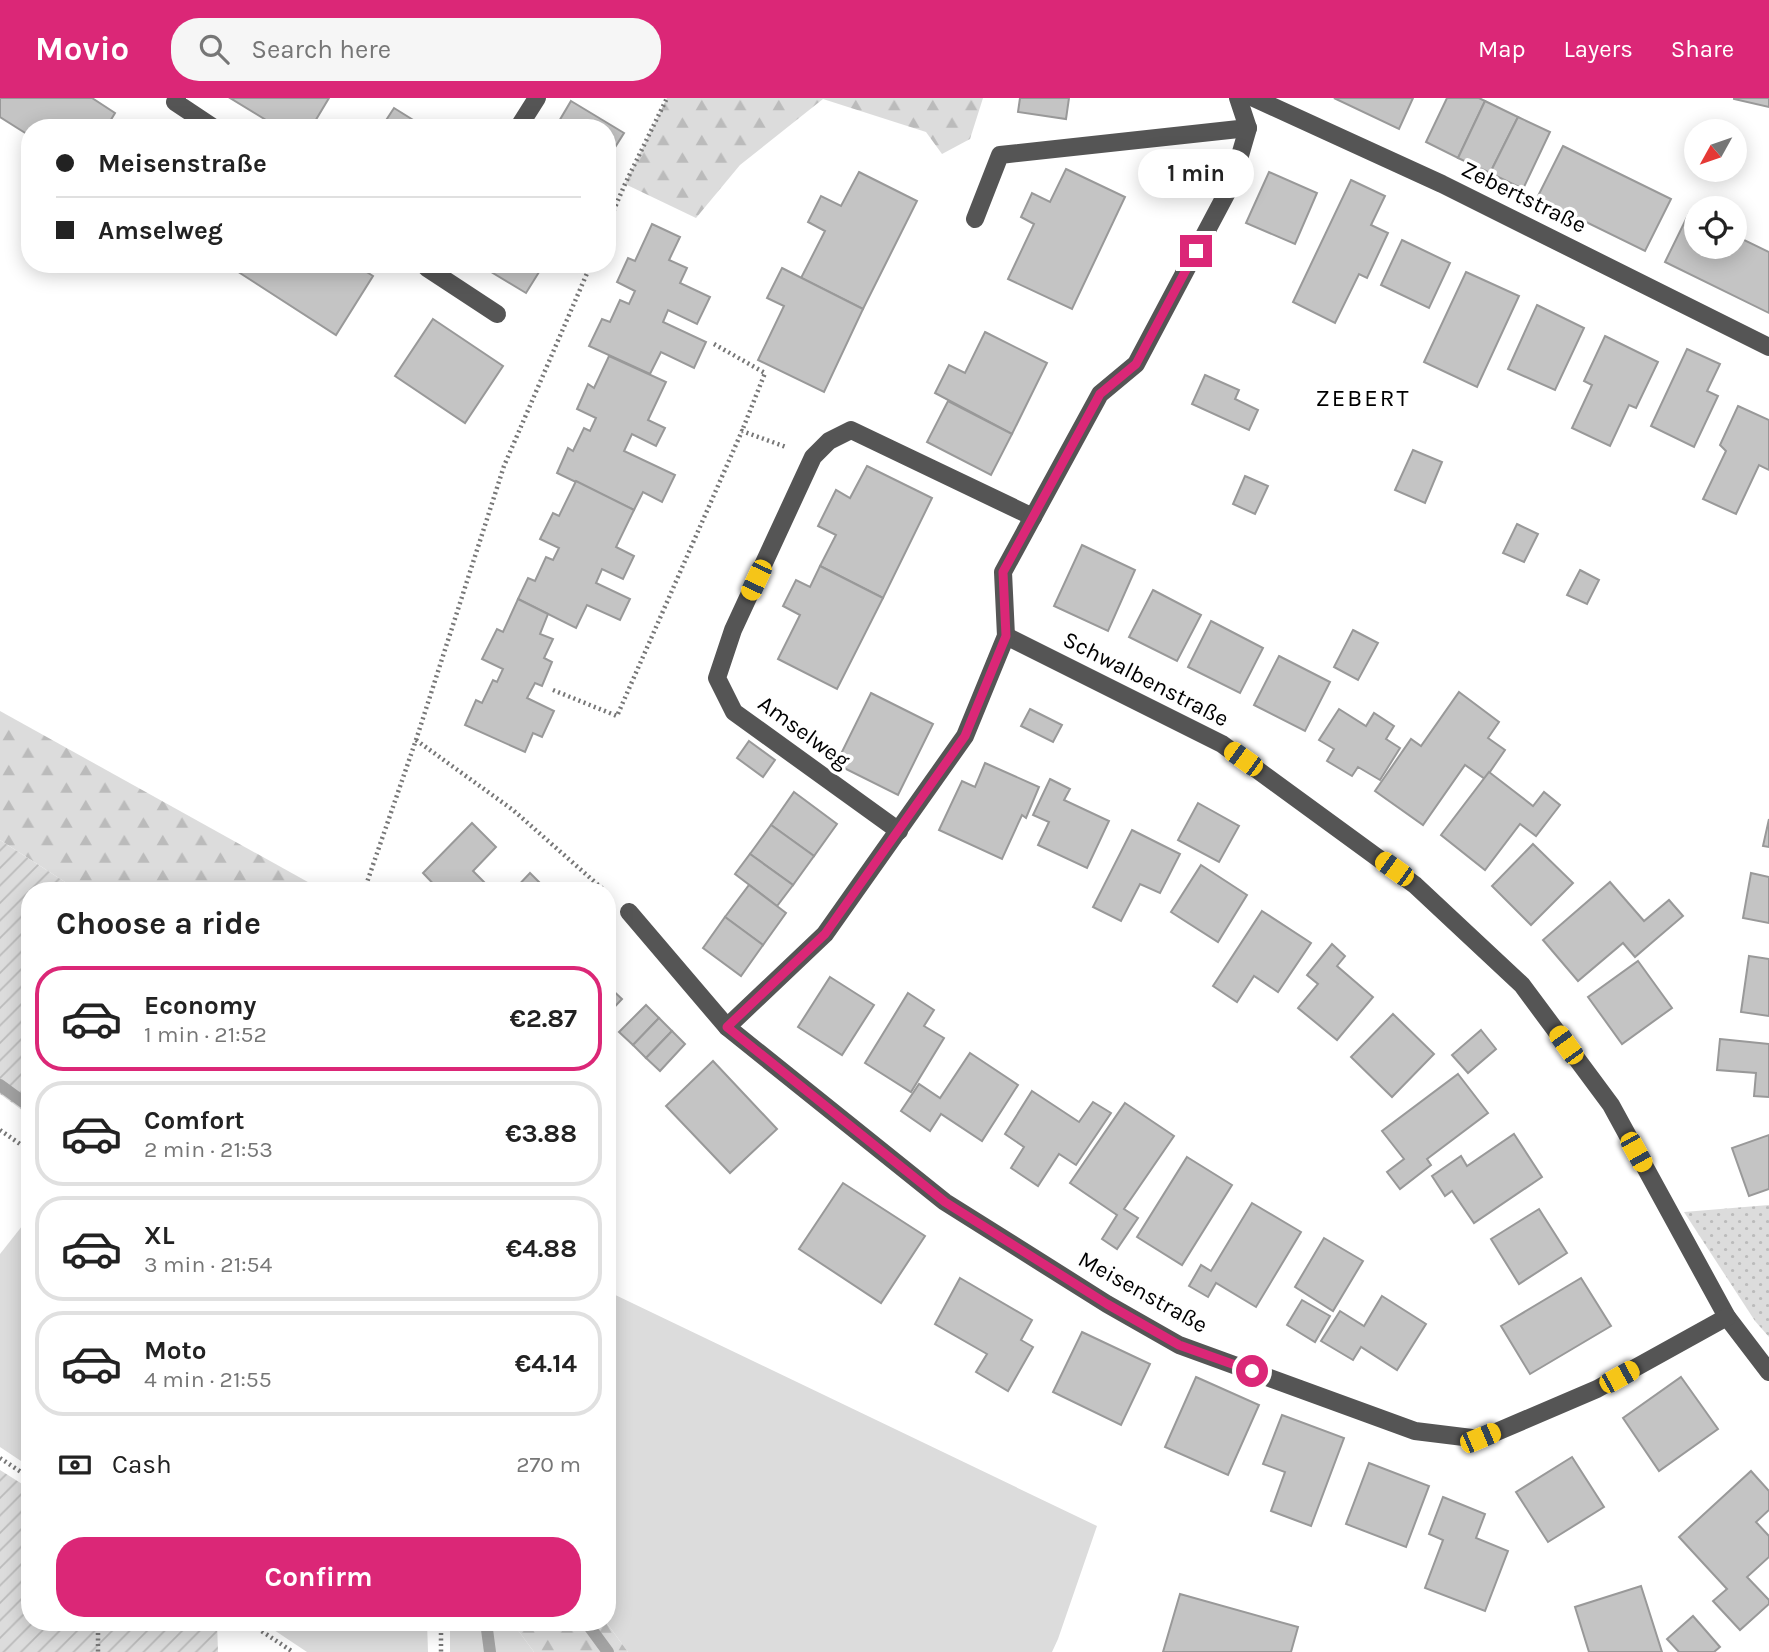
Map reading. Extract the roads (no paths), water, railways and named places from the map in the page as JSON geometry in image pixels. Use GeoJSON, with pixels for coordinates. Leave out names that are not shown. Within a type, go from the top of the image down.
{"type":"FeatureCollection","features":[{"type":"Feature","properties":{"kind":"street"},"geometry":{"type":"LineString","coordinates":[[524,119],[537,98]]}},
{"type":"Feature","properties":{"kind":"street"},"geometry":{"type":"LineString","coordinates":[[727,1027],[825,934],[965,736],[1006,636],[1003,572],[1100,394],[1136,364],[1232,183],[1248,128],[1238,98]]}},
{"type":"Feature","properties":{"kind":"street","name":"Zebertstraße"},"geometry":{"type":"LineString","coordinates":[[1254,98],[1442,184],[1769,347]]}},
{"type":"Feature","properties":{"kind":"street"},"geometry":{"type":"LineString","coordinates":[[173,99],[201,119]]}},
{"type":"Feature","properties":{"kind":"street"},"geometry":{"type":"LineString","coordinates":[[975,219],[1000,155],[1248,128]]}},
{"type":"Feature","properties":{"kind":"street"},"geometry":{"type":"LineString","coordinates":[[437,273],[497,314]]}},
{"type":"Feature","properties":{"kind":"street","name":"Amselweg"},"geometry":{"type":"LineString","coordinates":[[899,831],[734,712],[718,678],[733,630],[813,457],[829,441],[851,430],[1033,517]]}},
{"type":"Feature","properties":{"kind":"street","name":"Schwalbenstraße"},"geometry":{"type":"LineString","coordinates":[[1006,636],[1222,744],[1415,885],[1522,985],[1611,1105],[1727,1317],[1769,1372]]}},
{"type":"Feature","properties":{"kind":"street","name":"Meisenstraße"},"geometry":{"type":"LineString","coordinates":[[629,912],[727,1027],[945,1202],[1107,1304],[1179,1345],[1415,1431],[1480,1438],[1597,1390],[1727,1317]]}},
{"type":"Feature","properties":{"kind":"waterway"},"geometry":{"type":"LineString","coordinates":[[0,1085],[21,1100]]}},
{"type":"Feature","properties":{"kind":"waterway"},"geometry":{"type":"LineString","coordinates":[[487,1631],[490,1652]]}},
{"type":"Feature","properties":{"kind":"waterway"},"geometry":{"type":"LineString","coordinates":[[593,1631],[608,1652]]}},
{"type":"Feature","properties":{"kind":"district","name":"ZEBERT"},"geometry":{"type":"Point","coordinates":[1363,398]}}]}
